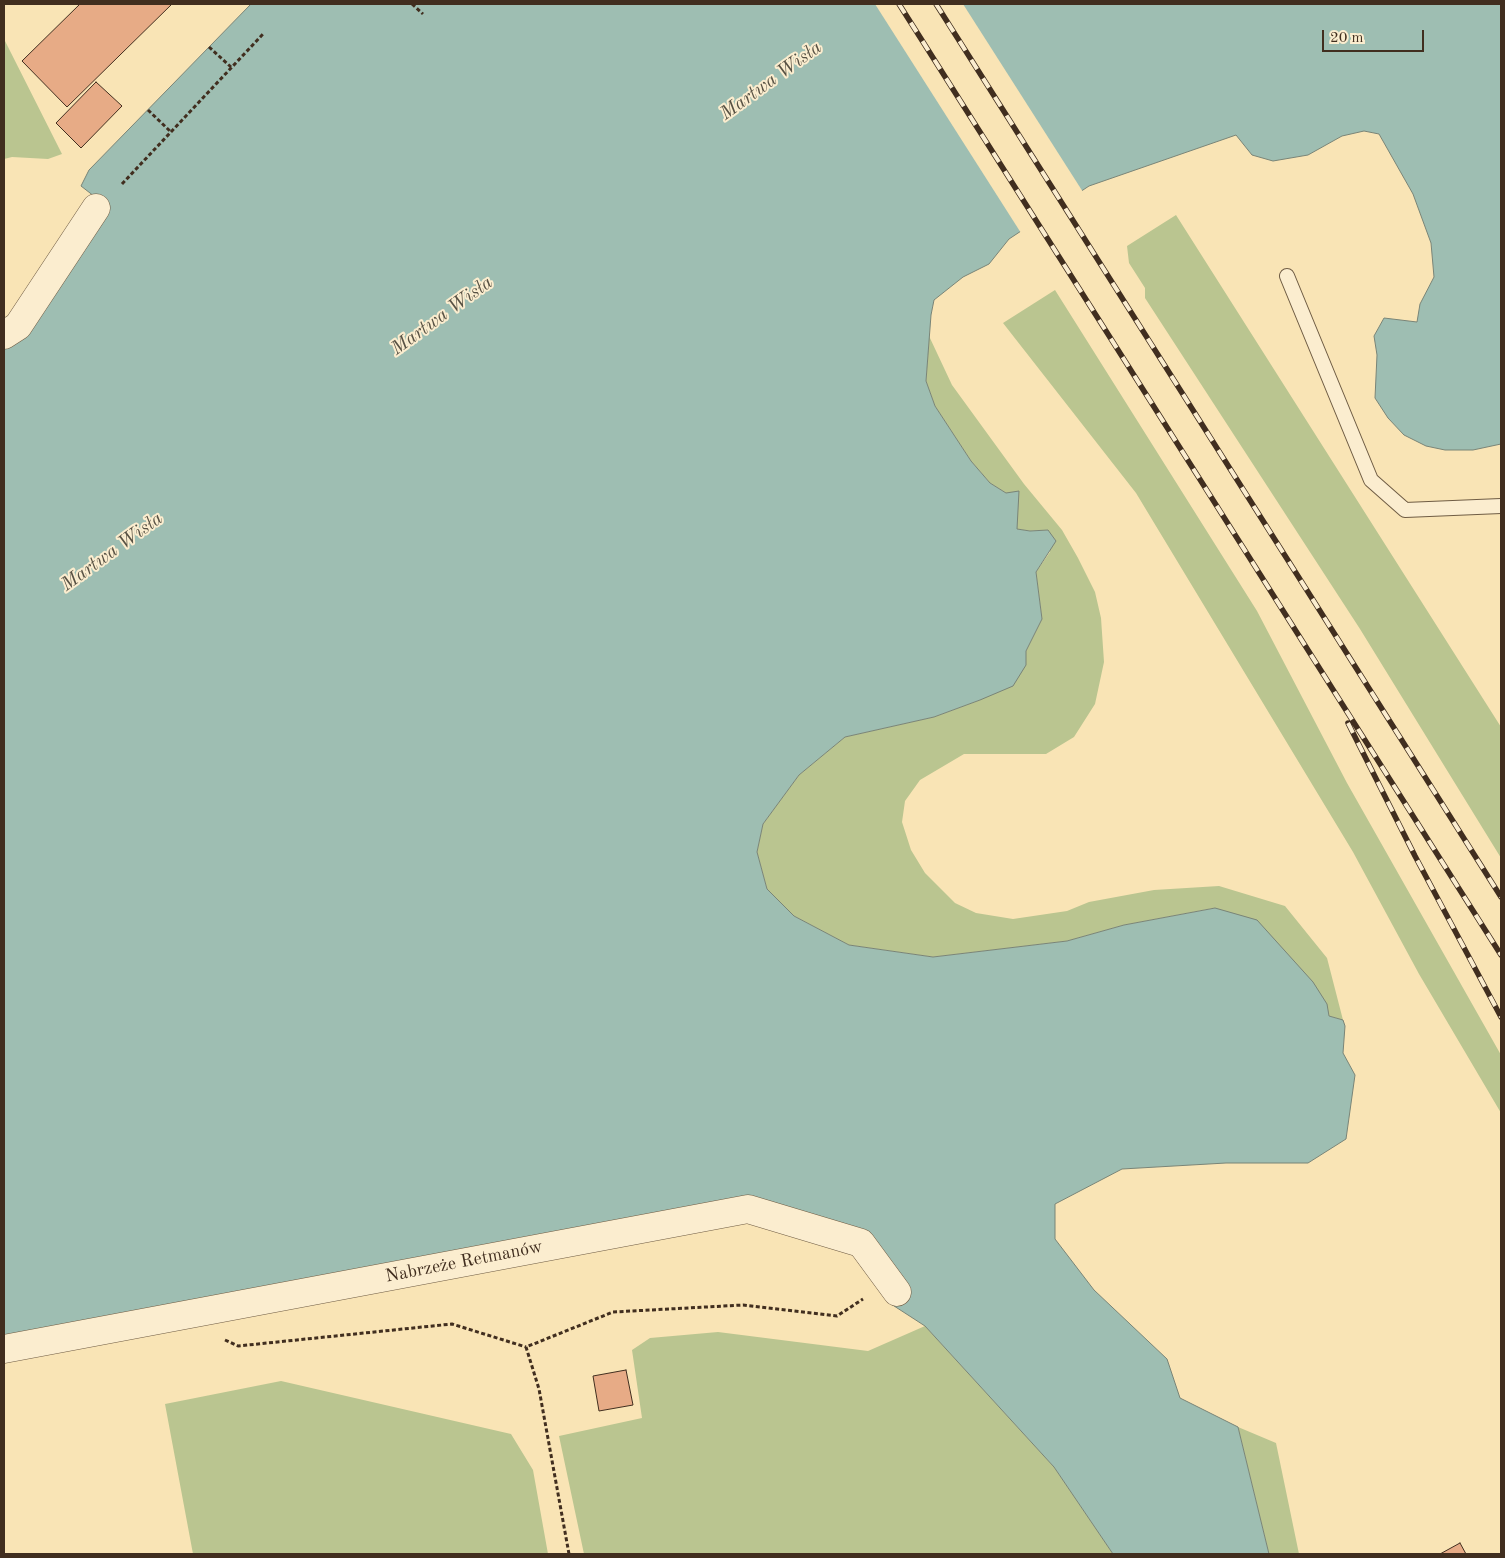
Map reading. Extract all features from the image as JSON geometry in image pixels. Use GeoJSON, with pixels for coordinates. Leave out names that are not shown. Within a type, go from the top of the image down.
{"type":"FeatureCollection","features":[{"type":"Feature","properties":{"kind":"street"},"geometry":{"type":"LineString","coordinates":[[4,335],[18,326],[96,208]]}},
{"type":"Feature","properties":{"kind":"street","name":"Nabrzeże Retmanów"},"geometry":{"type":"LineString","coordinates":[[4,1348],[748,1208],[861,1243],[893,1288]]}},
{"type":"Feature","properties":{"kind":"lane"},"geometry":{"type":"LineString","coordinates":[[1287,276],[1371,480],[1405,510],[1501,506]]}},
{"type":"Feature","properties":{"kind":"path"},"geometry":{"type":"LineString","coordinates":[[412,4],[423,14]]}},
{"type":"Feature","properties":{"kind":"path"},"geometry":{"type":"LineString","coordinates":[[122,184],[263,34]]}},
{"type":"Feature","properties":{"kind":"path"},"geometry":{"type":"LineString","coordinates":[[209,47],[232,67]]}},
{"type":"Feature","properties":{"kind":"path"},"geometry":{"type":"LineString","coordinates":[[148,110],[170,132]]}},
{"type":"Feature","properties":{"kind":"path"},"geometry":{"type":"LineString","coordinates":[[222,1338],[238,1346],[452,1324],[526,1348],[613,1312],[742,1305],[837,1316],[893,1288]]}},
{"type":"Feature","properties":{"kind":"path"},"geometry":{"type":"LineString","coordinates":[[526,1348],[538,1389],[569,1554]]}},
{"type":"Feature","properties":{"kind":"green space"},"geometry":{"type":"Polygon","coordinates":[[[4,39],[62,154],[48,159],[12,157],[4,159],[4,39]]]}},
{"type":"Feature","properties":{"kind":"green space"},"geometry":{"type":"Polygon","coordinates":[[[1176,215],[1501,727],[1501,858],[1360,629],[1145,298],[1145,288],[1129,263],[1127,246],[1176,215]]]}},
{"type":"Feature","properties":{"kind":"green space"},"geometry":{"type":"Polygon","coordinates":[[[1055,290],[1257,611],[1347,783],[1501,1055],[1501,1113],[1419,974],[1353,852],[1136,493],[1003,323],[1055,290]]]}},
{"type":"Feature","properties":{"kind":"green space"},"geometry":{"type":"Polygon","coordinates":[[[929,336],[952,385],[1024,484],[1062,530],[1078,558],[1095,592],[1101,618],[1104,662],[1095,704],[1074,737],[1046,754],[964,754],[920,780],[905,801],[902,822],[911,850],[925,873],[955,903],[976,913],[1013,919],[1067,911],[1089,902],[1154,890],[1219,886],[1285,906],[1327,958],[1343,1020],[1329,1016],[1326,1004],[1214,908],[1124,925],[1067,941],[933,957],[849,945],[794,916],[767,889],[757,852],[763,824],[799,775],[845,737],[934,717],[980,700],[1026,665],[1026,651],[1042,619],[1036,572],[1050,552],[1048,530],[1030,531],[1016,529],[1006,493],[990,483],[971,461],[935,406],[926,381],[929,336]]]}},
{"type":"Feature","properties":{"kind":"green space"},"geometry":{"type":"Polygon","coordinates":[[[925,1326],[1054,1467],[1113,1554],[584,1554],[559,1436],[642,1418],[632,1350],[650,1338],[718,1332],[868,1351],[925,1326]]]}},
{"type":"Feature","properties":{"kind":"green space"},"geometry":{"type":"Polygon","coordinates":[[[281,1381],[511,1434],[533,1470],[548,1554],[193,1554],[165,1404],[281,1381]]]}},
{"type":"Feature","properties":{"kind":"green space"},"geometry":{"type":"Polygon","coordinates":[[[1238,1427],[1276,1443],[1299,1554],[1269,1554],[1238,1427]]]}},
{"type":"Feature","properties":{"kind":"water","name":"Martwa Wisła"},"geometry":{"type":"Polygon","coordinates":[[[251,4],[1501,4],[1501,444],[1473,450],[1445,450],[1426,446],[1404,435],[1388,418],[1375,398],[1377,355],[1374,336],[1384,318],[1417,322],[1420,304],[1434,277],[1431,243],[1413,194],[1379,134],[1364,131],[1342,136],[1308,155],[1273,161],[1252,155],[1236,135],[1089,186],[1009,239],[989,264],[963,277],[934,300],[931,315],[926,381],[935,406],[971,461],[990,483],[1006,493],[1019,491],[1017,529],[1030,531],[1048,530],[1056,541],[1036,572],[1042,619],[1026,651],[1026,665],[1013,686],[980,700],[934,717],[845,737],[799,775],[763,824],[757,852],[767,889],[794,916],[849,945],[933,957],[1067,941],[1124,925],[1215,908],[1257,920],[1313,982],[1327,1004],[1329,1016],[1343,1020],[1345,1026],[1343,1053],[1355,1075],[1346,1139],[1308,1163],[1226,1163],[1122,1169],[1055,1204],[1055,1239],[1094,1290],[1167,1359],[1180,1398],[1238,1427],[1269,1554],[1113,1554],[1054,1467],[925,1326],[891,1304],[861,1237],[750,1202],[4,1342],[4,346],[108,207],[81,186],[89,170],[251,4]]]}},
{"type":"Feature","properties":{"kind":"pier"},"geometry":{"type":"Polygon","coordinates":[[[875,4],[963,4],[1083,192],[1021,233],[875,4]]]}},
{"type":"Feature","properties":{"kind":"building"},"geometry":{"type":"Polygon","coordinates":[[[80,4],[172,4],[67,107],[22,61],[80,4]]]}},
{"type":"Feature","properties":{"kind":"building"},"geometry":{"type":"Polygon","coordinates":[[[96,82],[122,106],[81,148],[56,123],[96,82]]]}},
{"type":"Feature","properties":{"kind":"building"},"geometry":{"type":"Polygon","coordinates":[[[626,1370],[633,1405],[599,1411],[593,1376],[626,1370]]]}},
{"type":"Feature","properties":{"kind":"building"},"geometry":{"type":"Polygon","coordinates":[[[1460,1543],[1466,1554],[1440,1554],[1460,1543]]]}},
{"type":"Feature","properties":{"kind":"railway"},"geometry":{"type":"LineString","coordinates":[[899,4],[1501,955]]}},
{"type":"Feature","properties":{"kind":"railway"},"geometry":{"type":"LineString","coordinates":[[936,4],[1501,897]]}},
{"type":"Feature","properties":{"kind":"railway"},"geometry":{"type":"LineString","coordinates":[[1348,723],[1415,856],[1501,1017]]}}]}
